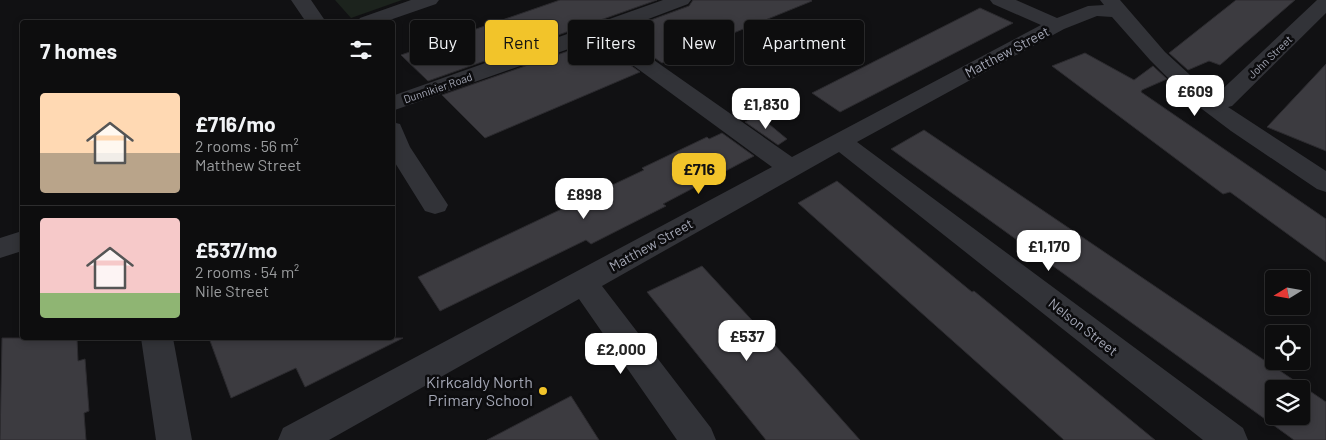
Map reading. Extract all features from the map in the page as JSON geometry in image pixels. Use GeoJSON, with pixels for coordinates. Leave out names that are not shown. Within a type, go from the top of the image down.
{"type":"FeatureCollection","features":[{"type":"Feature","properties":{"kind":"street"},"geometry":{"type":"LineString","coordinates":[[301,0],[315,20]]}},
{"type":"Feature","properties":{"kind":"street"},"geometry":{"type":"LineString","coordinates":[[373,20],[428,0]]}},
{"type":"Feature","properties":{"kind":"street","name":"Dunnikier Road"},"geometry":{"type":"LineString","coordinates":[[628,20],[681,0]]}},
{"type":"Feature","properties":{"kind":"street"},"geometry":{"type":"LineString","coordinates":[[1000,0],[1057,25]]}},
{"type":"Feature","properties":{"kind":"street","name":"John Street"},"geometry":{"type":"LineString","coordinates":[[1210,105],[1224,101],[1326,2]]}},
{"type":"Feature","properties":{"kind":"street"},"geometry":{"type":"LineString","coordinates":[[1114,6],[1162,61],[1210,105],[1326,183]]}},
{"type":"Feature","properties":{"kind":"street","name":"Matthew Street"},"geometry":{"type":"LineString","coordinates":[[296,440],[840,140],[1057,25],[1094,10],[1114,6]]}},
{"type":"Feature","properties":{"kind":"street","name":"Dunnikier Road"},"geometry":{"type":"LineString","coordinates":[[395,103],[568,42]]}},
{"type":"Feature","properties":{"kind":"street"},"geometry":{"type":"LineString","coordinates":[[647,65],[792,168]]}},
{"type":"Feature","properties":{"kind":"street"},"geometry":{"type":"LineString","coordinates":[[395,138],[398,148],[435,205]]}},
{"type":"Feature","properties":{"kind":"street","name":"Nelson Street"},"geometry":{"type":"LineString","coordinates":[[840,140],[1230,440]]}},
{"type":"Feature","properties":{"kind":"street"},"geometry":{"type":"LineString","coordinates":[[0,248],[20,242]]}},
{"type":"Feature","properties":{"kind":"street"},"geometry":{"type":"LineString","coordinates":[[583,282],[698,440]]}},
{"type":"Feature","properties":{"kind":"street"},"geometry":{"type":"LineString","coordinates":[[157,340],[174,440]]}},
{"type":"Feature","properties":{"kind":"shaded area"},"geometry":{"type":"Polygon","coordinates":[[[335,0],[402,0],[351,18],[335,0]]]}},
{"type":"Feature","properties":{"kind":"building"},"geometry":{"type":"Polygon","coordinates":[[[560,0],[657,0],[600,20],[568,20],[568,31],[558,35],[558,20],[502,20],[560,0]]]}},
{"type":"Feature","properties":{"kind":"building"},"geometry":{"type":"Polygon","coordinates":[[[693,0],[812,1],[765,20],[744,20],[744,29],[734,33],[734,20],[664,20],[664,62],[662,63],[654,57],[654,20],[651,20],[689,6],[693,0]]]}},
{"type":"Feature","properties":{"kind":"building"},"geometry":{"type":"Polygon","coordinates":[[[1236,0],[1295,0],[1220,65],[1209,61],[1188,70],[1169,53],[1236,0]]]}},
{"type":"Feature","properties":{"kind":"building"},"geometry":{"type":"Polygon","coordinates":[[[980,8],[1013,23],[840,112],[812,93],[980,8]]]}},
{"type":"Feature","properties":{"kind":"building"},"geometry":{"type":"Polygon","coordinates":[[[485,26],[485,61],[475,64],[475,29],[485,26]]]}},
{"type":"Feature","properties":{"kind":"building"},"geometry":{"type":"Polygon","coordinates":[[[568,51],[568,65],[630,65],[640,72],[485,138],[442,95],[528,65],[558,65],[558,55],[568,51]]]}},
{"type":"Feature","properties":{"kind":"building"},"geometry":{"type":"Polygon","coordinates":[[[410,52],[410,64],[401,55],[410,52]]]}},
{"type":"Feature","properties":{"kind":"building"},"geometry":{"type":"Polygon","coordinates":[[[1085,53],[1134,80],[1153,66],[1167,79],[1141,92],[1326,219],[1326,262],[1230,192],[1223,194],[1052,66],[1085,53]]]}},
{"type":"Feature","properties":{"kind":"building"},"geometry":{"type":"Polygon","coordinates":[[[1326,64],[1326,151],[1267,127],[1326,64]]]}},
{"type":"Feature","properties":{"kind":"building"},"geometry":{"type":"Polygon","coordinates":[[[411,65],[473,65],[428,81],[411,65]]]}},
{"type":"Feature","properties":{"kind":"building"},"geometry":{"type":"Polygon","coordinates":[[[758,115],[787,139],[778,145],[745,122],[758,115]]]}},
{"type":"Feature","properties":{"kind":"building"},"geometry":{"type":"Polygon","coordinates":[[[924,130],[1265,361],[1265,370],[1279,370],[1293,380],[1265,380],[1265,419],[891,149],[924,130]]]}},
{"type":"Feature","properties":{"kind":"building"},"geometry":{"type":"Polygon","coordinates":[[[722,133],[754,156],[663,204],[666,206],[591,244],[586,240],[440,311],[418,277],[644,170],[642,168],[707,137],[709,139],[722,133]]]}},
{"type":"Feature","properties":{"kind":"building"},"geometry":{"type":"Polygon","coordinates":[[[837,181],[1155,440],[1064,440],[798,203],[837,181]]]}},
{"type":"Feature","properties":{"kind":"building"},"geometry":{"type":"Polygon","coordinates":[[[702,266],[860,440],[766,440],[647,292],[702,266]]]}},
{"type":"Feature","properties":{"kind":"building"},"geometry":{"type":"Polygon","coordinates":[[[2,338],[20,338],[20,340],[77,340],[78,361],[85,359],[89,411],[84,413],[86,440],[0,440],[2,338]]]}},
{"type":"Feature","properties":{"kind":"building"},"geometry":{"type":"Polygon","coordinates":[[[395,338],[403,338],[305,387],[296,368],[231,398],[210,340],[395,340],[395,338]]]}},
{"type":"Feature","properties":{"kind":"building"},"geometry":{"type":"Polygon","coordinates":[[[1310,391],[1326,402],[1326,440],[1294,440],[1273,425],[1310,425],[1310,391]]]}},
{"type":"Feature","properties":{"kind":"building"},"geometry":{"type":"Polygon","coordinates":[[[571,396],[599,440],[487,440],[571,396]]]}},
{"type":"Feature","properties":{"kind":"place","name":"Kirkcaldy North Primary School"},"geometry":{"type":"Point","coordinates":[543,391]}}]}
